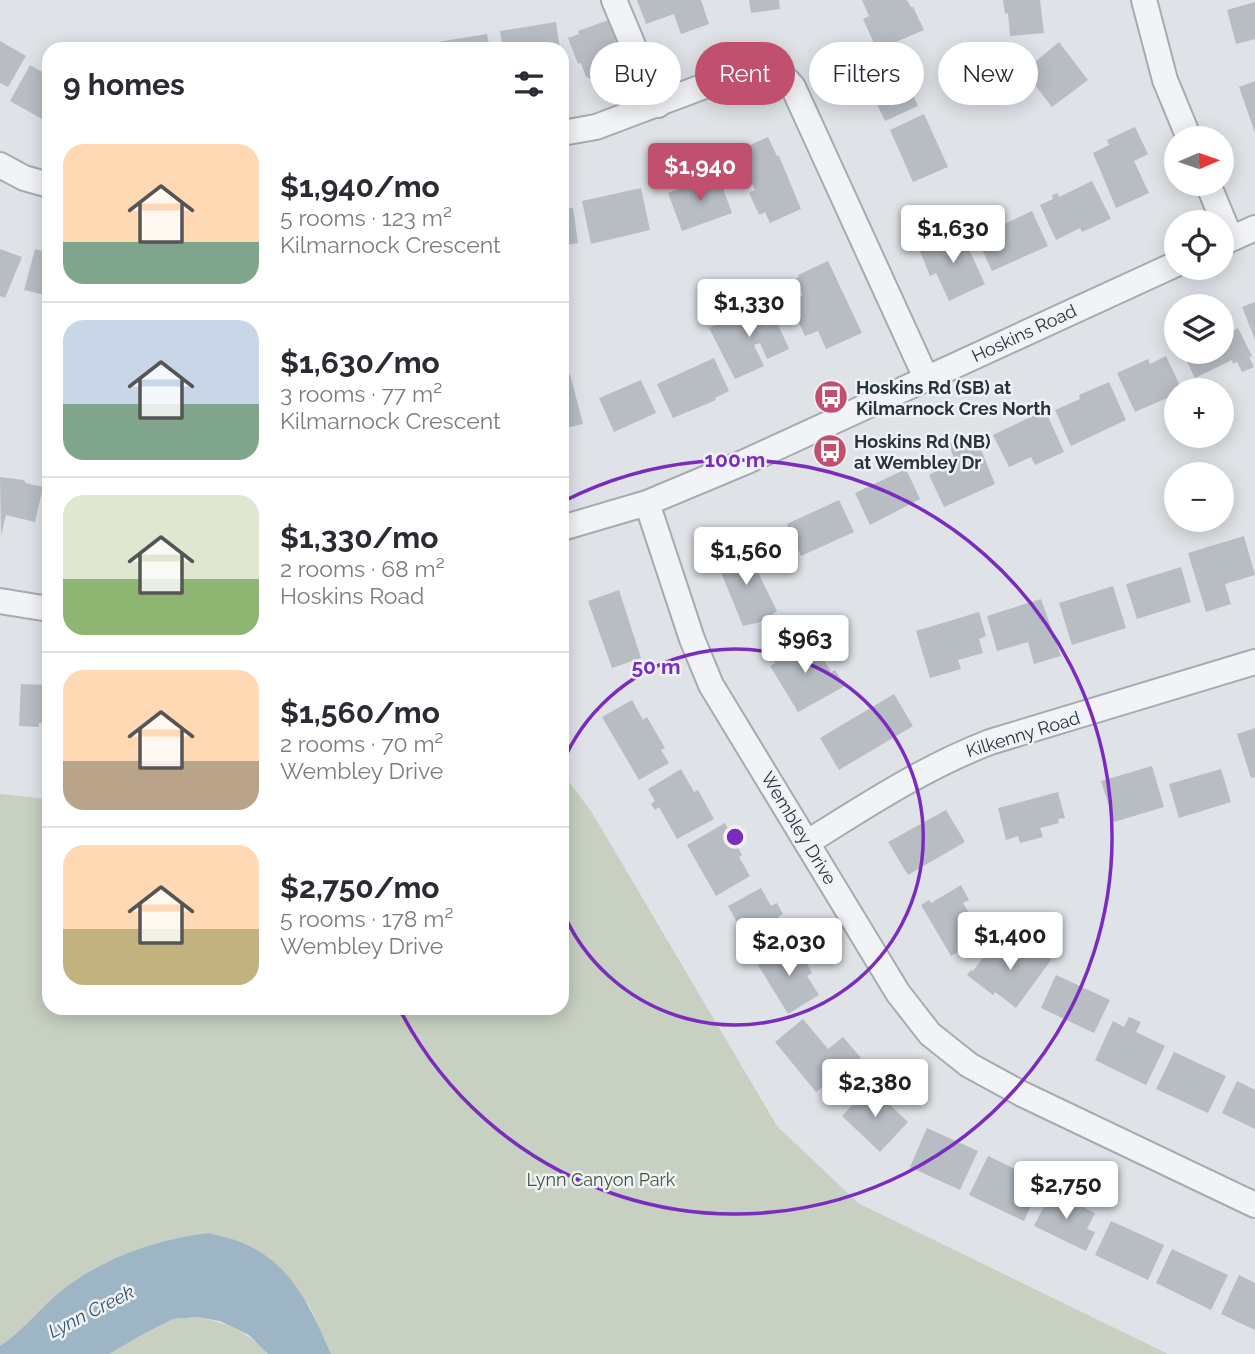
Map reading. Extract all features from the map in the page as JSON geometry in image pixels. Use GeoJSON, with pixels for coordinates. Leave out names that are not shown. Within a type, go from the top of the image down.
{"type":"FeatureCollection","features":[{"type":"Feature","properties":{"kind":"street"},"geometry":{"type":"LineString","coordinates":[[614,0],[632,42]]}},
{"type":"Feature","properties":{"kind":"street"},"geometry":{"type":"LineString","coordinates":[[1144,0],[1165,80],[1184,126]]}},
{"type":"Feature","properties":{"kind":"street"},"geometry":{"type":"LineString","coordinates":[[681,96],[755,67],[766,67],[781,73],[793,88],[926,378]]}},
{"type":"Feature","properties":{"kind":"street"},"geometry":{"type":"LineString","coordinates":[[569,132],[596,127],[658,105]]}},
{"type":"Feature","properties":{"kind":"street"},"geometry":{"type":"LineString","coordinates":[[0,165],[24,178],[42,183]]}},
{"type":"Feature","properties":{"kind":"street"},"geometry":{"type":"LineString","coordinates":[[1234,238],[1255,229]]}},
{"type":"Feature","properties":{"kind":"street","name":"Hoskins Road"},"geometry":{"type":"LineString","coordinates":[[569,526],[648,503],[745,462],[1164,269]]}},
{"type":"Feature","properties":{"kind":"street","name":"Wembley Drive"},"geometry":{"type":"LineString","coordinates":[[648,503],[692,639],[711,685],[898,993],[930,1034],[969,1065],[1021,1094],[1255,1205]]}},
{"type":"Feature","properties":{"kind":"street"},"geometry":{"type":"LineString","coordinates":[[0,601],[42,608]]}},
{"type":"Feature","properties":{"kind":"street","name":"Kilkenny Road"},"geometry":{"type":"LineString","coordinates":[[808,842],[954,755],[1255,663]]}},
{"type":"Feature","properties":{"kind":"green space","name":"Lynn Canyon Park"},"geometry":{"type":"Polygon","coordinates":[[[569,782],[591,811],[777,1126],[858,1203],[1168,1354],[331,1354],[309,1305],[208,1233],[147,1246],[108,1261],[56,1295],[0,1346],[0,794],[42,798],[42,1015],[569,1015],[569,782]]]}},
{"type":"Feature","properties":{"kind":"green space"},"geometry":{"type":"Polygon","coordinates":[[[197,1317],[236,1329],[268,1354],[109,1354],[173,1319],[197,1317]]]}},
{"type":"Feature","properties":{"kind":"water","name":"Lynn Creek"},"geometry":{"type":"Polygon","coordinates":[[[208,1233],[245,1244],[276,1264],[308,1305],[331,1354],[268,1354],[249,1335],[220,1321],[197,1317],[173,1319],[109,1354],[0,1354],[0,1346],[56,1295],[90,1271],[147,1246],[208,1233]]]}},
{"type":"Feature","properties":{"kind":"building"},"geometry":{"type":"Polygon","coordinates":[[[637,0],[701,0],[709,24],[681,34],[674,14],[646,24],[637,0]]]}},
{"type":"Feature","properties":{"kind":"building"},"geometry":{"type":"Polygon","coordinates":[[[749,0],[779,0],[780,9],[751,13],[749,0]]]}},
{"type":"Feature","properties":{"kind":"building"},"geometry":{"type":"Polygon","coordinates":[[[862,0],[907,0],[924,30],[896,42],[873,42],[863,19],[869,16],[862,0]]]}},
{"type":"Feature","properties":{"kind":"building"},"geometry":{"type":"Polygon","coordinates":[[[1003,0],[1040,0],[1044,33],[1010,36],[1008,13],[1005,14],[1003,0]]]}},
{"type":"Feature","properties":{"kind":"building"},"geometry":{"type":"Polygon","coordinates":[[[1255,2],[1255,39],[1236,44],[1227,10],[1255,2]]]}},
{"type":"Feature","properties":{"kind":"building"},"geometry":{"type":"Polygon","coordinates":[[[611,19],[620,42],[590,42],[590,78],[586,77],[581,63],[578,64],[568,38],[579,34],[578,31],[611,19]]]}},
{"type":"Feature","properties":{"kind":"building"},"geometry":{"type":"Polygon","coordinates":[[[556,22],[559,42],[502,42],[500,31],[556,22]]]}},
{"type":"Feature","properties":{"kind":"building"},"geometry":{"type":"Polygon","coordinates":[[[487,34],[489,42],[437,42],[487,34]]]}},
{"type":"Feature","properties":{"kind":"building"},"geometry":{"type":"Polygon","coordinates":[[[0,41],[26,56],[8,87],[0,83],[0,41]]]}},
{"type":"Feature","properties":{"kind":"building"},"geometry":{"type":"Polygon","coordinates":[[[1059,42],[1088,80],[1052,107],[1038,89],[1038,59],[1059,42]]]}},
{"type":"Feature","properties":{"kind":"building"},"geometry":{"type":"Polygon","coordinates":[[[30,65],[42,72],[42,119],[10,101],[30,65]]]}},
{"type":"Feature","properties":{"kind":"building"},"geometry":{"type":"Polygon","coordinates":[[[1255,81],[1255,133],[1239,87],[1255,81]]]}},
{"type":"Feature","properties":{"kind":"building"},"geometry":{"type":"Polygon","coordinates":[[[877,105],[918,105],[918,106],[885,121],[877,105]]]}},
{"type":"Feature","properties":{"kind":"building"},"geometry":{"type":"Polygon","coordinates":[[[924,114],[948,167],[913,182],[890,130],[924,114]]]}},
{"type":"Feature","properties":{"kind":"building"},"geometry":{"type":"Polygon","coordinates":[[[1135,127],[1148,154],[1134,161],[1149,193],[1116,208],[1093,153],[1109,145],[1107,140],[1135,127]]]}},
{"type":"Feature","properties":{"kind":"building"},"geometry":{"type":"Polygon","coordinates":[[[768,137],[801,209],[770,223],[765,212],[759,215],[749,193],[755,190],[737,151],[768,137]]]}},
{"type":"Feature","properties":{"kind":"building"},"geometry":{"type":"Polygon","coordinates":[[[718,175],[732,213],[682,231],[668,193],[718,175]]]}},
{"type":"Feature","properties":{"kind":"building"},"geometry":{"type":"Polygon","coordinates":[[[1092,181],[1111,219],[1082,232],[1080,228],[1056,240],[1040,205],[1053,199],[1052,195],[1058,193],[1059,197],[1092,181]]]}},
{"type":"Feature","properties":{"kind":"building"},"geometry":{"type":"Polygon","coordinates":[[[641,188],[650,230],[591,244],[582,201],[641,188]]]}},
{"type":"Feature","properties":{"kind":"building"},"geometry":{"type":"Polygon","coordinates":[[[569,208],[573,208],[578,243],[569,245],[569,208]]]}},
{"type":"Feature","properties":{"kind":"building"},"geometry":{"type":"Polygon","coordinates":[[[1032,211],[1048,246],[992,271],[971,225],[993,215],[998,227],[1032,211]]]}},
{"type":"Feature","properties":{"kind":"building"},"geometry":{"type":"Polygon","coordinates":[[[960,230],[985,284],[949,301],[936,273],[930,276],[919,249],[960,230]]]}},
{"type":"Feature","properties":{"kind":"building"},"geometry":{"type":"Polygon","coordinates":[[[0,249],[22,257],[5,298],[0,296],[0,249]]]}},
{"type":"Feature","properties":{"kind":"building"},"geometry":{"type":"Polygon","coordinates":[[[35,249],[42,251],[42,294],[24,290],[35,249]]]}},
{"type":"Feature","properties":{"kind":"building"},"geometry":{"type":"Polygon","coordinates":[[[828,261],[862,333],[826,349],[818,331],[805,336],[789,302],[803,295],[796,278],[798,275],[828,261]]]}},
{"type":"Feature","properties":{"kind":"building"},"geometry":{"type":"Polygon","coordinates":[[[768,302],[789,349],[767,359],[760,343],[754,345],[764,366],[735,379],[709,328],[768,302]]]}},
{"type":"Feature","properties":{"kind":"building"},"geometry":{"type":"Polygon","coordinates":[[[1255,302],[1255,340],[1242,307],[1255,302]]]}},
{"type":"Feature","properties":{"kind":"building"},"geometry":{"type":"Polygon","coordinates":[[[1238,328],[1252,356],[1249,357],[1254,367],[1242,372],[1237,362],[1234,364],[1234,330],[1238,328]]]}},
{"type":"Feature","properties":{"kind":"building"},"geometry":{"type":"Polygon","coordinates":[[[1164,357],[1164,364],[1170,364],[1176,378],[1164,378],[1164,399],[1135,412],[1117,373],[1148,359],[1150,364],[1164,357]]]}},
{"type":"Feature","properties":{"kind":"building"},"geometry":{"type":"Polygon","coordinates":[[[714,358],[729,391],[715,398],[716,400],[673,418],[657,384],[714,358]]]}},
{"type":"Feature","properties":{"kind":"building"},"geometry":{"type":"Polygon","coordinates":[[[1188,364],[1224,364],[1195,378],[1188,364]]]}},
{"type":"Feature","properties":{"kind":"building"},"geometry":{"type":"Polygon","coordinates":[[[569,374],[583,424],[569,427],[569,374]]]}},
{"type":"Feature","properties":{"kind":"building"},"geometry":{"type":"Polygon","coordinates":[[[641,380],[656,413],[614,432],[599,398],[641,380]]]}},
{"type":"Feature","properties":{"kind":"building"},"geometry":{"type":"Polygon","coordinates":[[[1109,382],[1126,420],[1071,446],[1055,410],[1080,399],[1079,395],[1109,382]]]}},
{"type":"Feature","properties":{"kind":"building"},"geometry":{"type":"Polygon","coordinates":[[[1045,410],[1064,452],[1035,465],[1031,457],[1009,467],[993,435],[1045,410]]]}},
{"type":"Feature","properties":{"kind":"building"},"geometry":{"type":"Polygon","coordinates":[[[974,432],[995,484],[944,507],[929,475],[955,462],[949,444],[974,432]]]}},
{"type":"Feature","properties":{"kind":"building"},"geometry":{"type":"Polygon","coordinates":[[[906,469],[920,499],[870,525],[855,493],[906,469]]]}},
{"type":"Feature","properties":{"kind":"building"},"geometry":{"type":"Polygon","coordinates":[[[0,477],[24,480],[26,483],[42,487],[35,522],[6,515],[1,535],[0,477]]]}},
{"type":"Feature","properties":{"kind":"building"},"geometry":{"type":"Polygon","coordinates":[[[839,500],[854,532],[801,556],[787,524],[839,500]]]}},
{"type":"Feature","properties":{"kind":"building"},"geometry":{"type":"Polygon","coordinates":[[[1244,536],[1255,575],[1225,584],[1231,604],[1206,612],[1188,553],[1244,536]]]}},
{"type":"Feature","properties":{"kind":"building"},"geometry":{"type":"Polygon","coordinates":[[[745,546],[777,611],[761,622],[743,626],[716,560],[745,546]]]}},
{"type":"Feature","properties":{"kind":"building"},"geometry":{"type":"Polygon","coordinates":[[[1181,567],[1191,602],[1137,619],[1126,584],[1181,567]]]}},
{"type":"Feature","properties":{"kind":"building"},"geometry":{"type":"Polygon","coordinates":[[[1113,586],[1126,628],[1072,645],[1059,603],[1113,586]]]}},
{"type":"Feature","properties":{"kind":"building"},"geometry":{"type":"Polygon","coordinates":[[[619,590],[641,658],[612,668],[588,601],[619,590]]]}},
{"type":"Feature","properties":{"kind":"building"},"geometry":{"type":"Polygon","coordinates":[[[1041,599],[1061,656],[1034,664],[1028,642],[997,651],[987,616],[1041,599]]]}},
{"type":"Feature","properties":{"kind":"building"},"geometry":{"type":"Polygon","coordinates":[[[979,612],[986,636],[979,639],[983,653],[958,660],[961,669],[930,678],[916,631],[979,612]]]}},
{"type":"Feature","properties":{"kind":"building"},"geometry":{"type":"Polygon","coordinates":[[[810,637],[831,672],[835,670],[845,686],[798,712],[770,666],[775,663],[772,659],[810,637]]]}},
{"type":"Feature","properties":{"kind":"building"},"geometry":{"type":"Polygon","coordinates":[[[21,684],[42,685],[42,723],[39,723],[39,727],[19,726],[21,684]]]}},
{"type":"Feature","properties":{"kind":"building"},"geometry":{"type":"Polygon","coordinates":[[[894,694],[913,726],[839,770],[820,738],[894,694]]]}},
{"type":"Feature","properties":{"kind":"building"},"geometry":{"type":"Polygon","coordinates":[[[632,700],[643,720],[647,717],[665,748],[661,750],[669,763],[639,780],[602,717],[632,700]]]}},
{"type":"Feature","properties":{"kind":"building"},"geometry":{"type":"Polygon","coordinates":[[[1255,728],[1255,777],[1251,778],[1237,734],[1255,728]]]}},
{"type":"Feature","properties":{"kind":"building"},"geometry":{"type":"Polygon","coordinates":[[[1152,766],[1164,807],[1114,822],[1101,781],[1152,766]]]}},
{"type":"Feature","properties":{"kind":"building"},"geometry":{"type":"Polygon","coordinates":[[[681,769],[694,792],[698,790],[714,819],[677,839],[659,807],[655,810],[651,804],[655,801],[648,789],[681,769]]]}},
{"type":"Feature","properties":{"kind":"building"},"geometry":{"type":"Polygon","coordinates":[[[1221,769],[1231,802],[1179,818],[1169,784],[1221,769]]]}},
{"type":"Feature","properties":{"kind":"building"},"geometry":{"type":"Polygon","coordinates":[[[1058,792],[1065,818],[1058,819],[1059,823],[1040,828],[1043,837],[1020,843],[1018,836],[1006,840],[998,808],[1058,792]]]}},
{"type":"Feature","properties":{"kind":"building"},"geometry":{"type":"Polygon","coordinates":[[[946,810],[965,842],[908,875],[888,842],[946,810]]]}},
{"type":"Feature","properties":{"kind":"building"},"geometry":{"type":"Polygon","coordinates":[[[725,823],[750,876],[716,896],[687,845],[725,823]]]}},
{"type":"Feature","properties":{"kind":"building"},"geometry":{"type":"Polygon","coordinates":[[[961,885],[969,900],[963,903],[983,938],[951,956],[921,905],[929,900],[931,903],[961,885]]]}},
{"type":"Feature","properties":{"kind":"building"},"geometry":{"type":"Polygon","coordinates":[[[761,888],[771,906],[777,903],[783,914],[778,917],[787,933],[754,952],[728,906],[761,888]]]}},
{"type":"Feature","properties":{"kind":"building"},"geometry":{"type":"Polygon","coordinates":[[[1026,941],[1051,960],[1016,1008],[967,975],[994,943],[1014,958],[1026,941]]]}},
{"type":"Feature","properties":{"kind":"building"},"geometry":{"type":"Polygon","coordinates":[[[794,942],[812,973],[807,976],[819,995],[788,1014],[758,965],[794,942]]]}},
{"type":"Feature","properties":{"kind":"building"},"geometry":{"type":"Polygon","coordinates":[[[1056,975],[1110,1000],[1094,1033],[1041,1008],[1056,975]]]}},
{"type":"Feature","properties":{"kind":"building"},"geometry":{"type":"Polygon","coordinates":[[[1129,1017],[1141,1022],[1136,1032],[1165,1046],[1146,1085],[1095,1060],[1113,1021],[1124,1027],[1129,1017]]]}},
{"type":"Feature","properties":{"kind":"building"},"geometry":{"type":"Polygon","coordinates":[[[803,1019],[828,1049],[843,1037],[861,1058],[816,1092],[775,1042],[803,1019]]]}},
{"type":"Feature","properties":{"kind":"building"},"geometry":{"type":"Polygon","coordinates":[[[1174,1052],[1226,1076],[1208,1113],[1156,1089],[1174,1052]]]}},
{"type":"Feature","properties":{"kind":"building"},"geometry":{"type":"Polygon","coordinates":[[[1237,1081],[1255,1090],[1255,1129],[1222,1113],[1237,1081]]]}},
{"type":"Feature","properties":{"kind":"building"},"geometry":{"type":"Polygon","coordinates":[[[870,1086],[908,1122],[880,1152],[842,1116],[870,1086]]]}},
{"type":"Feature","properties":{"kind":"building"},"geometry":{"type":"Polygon","coordinates":[[[927,1128],[978,1151],[960,1190],[910,1167],[927,1128]]]}},
{"type":"Feature","properties":{"kind":"building"},"geometry":{"type":"Polygon","coordinates":[[[988,1156],[1017,1170],[1015,1174],[1040,1186],[1024,1221],[969,1195],[988,1156]]]}},
{"type":"Feature","properties":{"kind":"building"},"geometry":{"type":"Polygon","coordinates":[[[1051,1192],[1095,1213],[1087,1229],[1095,1232],[1086,1251],[1034,1226],[1051,1192]]]}},
{"type":"Feature","properties":{"kind":"building"},"geometry":{"type":"Polygon","coordinates":[[[1111,1221],[1164,1245],[1148,1280],[1095,1255],[1111,1221]]]}},
{"type":"Feature","properties":{"kind":"building"},"geometry":{"type":"Polygon","coordinates":[[[1172,1249],[1228,1275],[1211,1310],[1156,1283],[1172,1249]]]}},
{"type":"Feature","properties":{"kind":"building"},"geometry":{"type":"Polygon","coordinates":[[[1239,1275],[1255,1283],[1255,1330],[1221,1314],[1239,1275]]]}},
{"type":"Feature","properties":{"kind":"place","name":"Hoskins Rd (SB) at Kilmarnock Cres North"},"geometry":{"type":"Point","coordinates":[831,397]}},
{"type":"Feature","properties":{"kind":"place","name":"Hoskins Rd (NB) at Wembley Dr"},"geometry":{"type":"Point","coordinates":[830,451]}}]}
